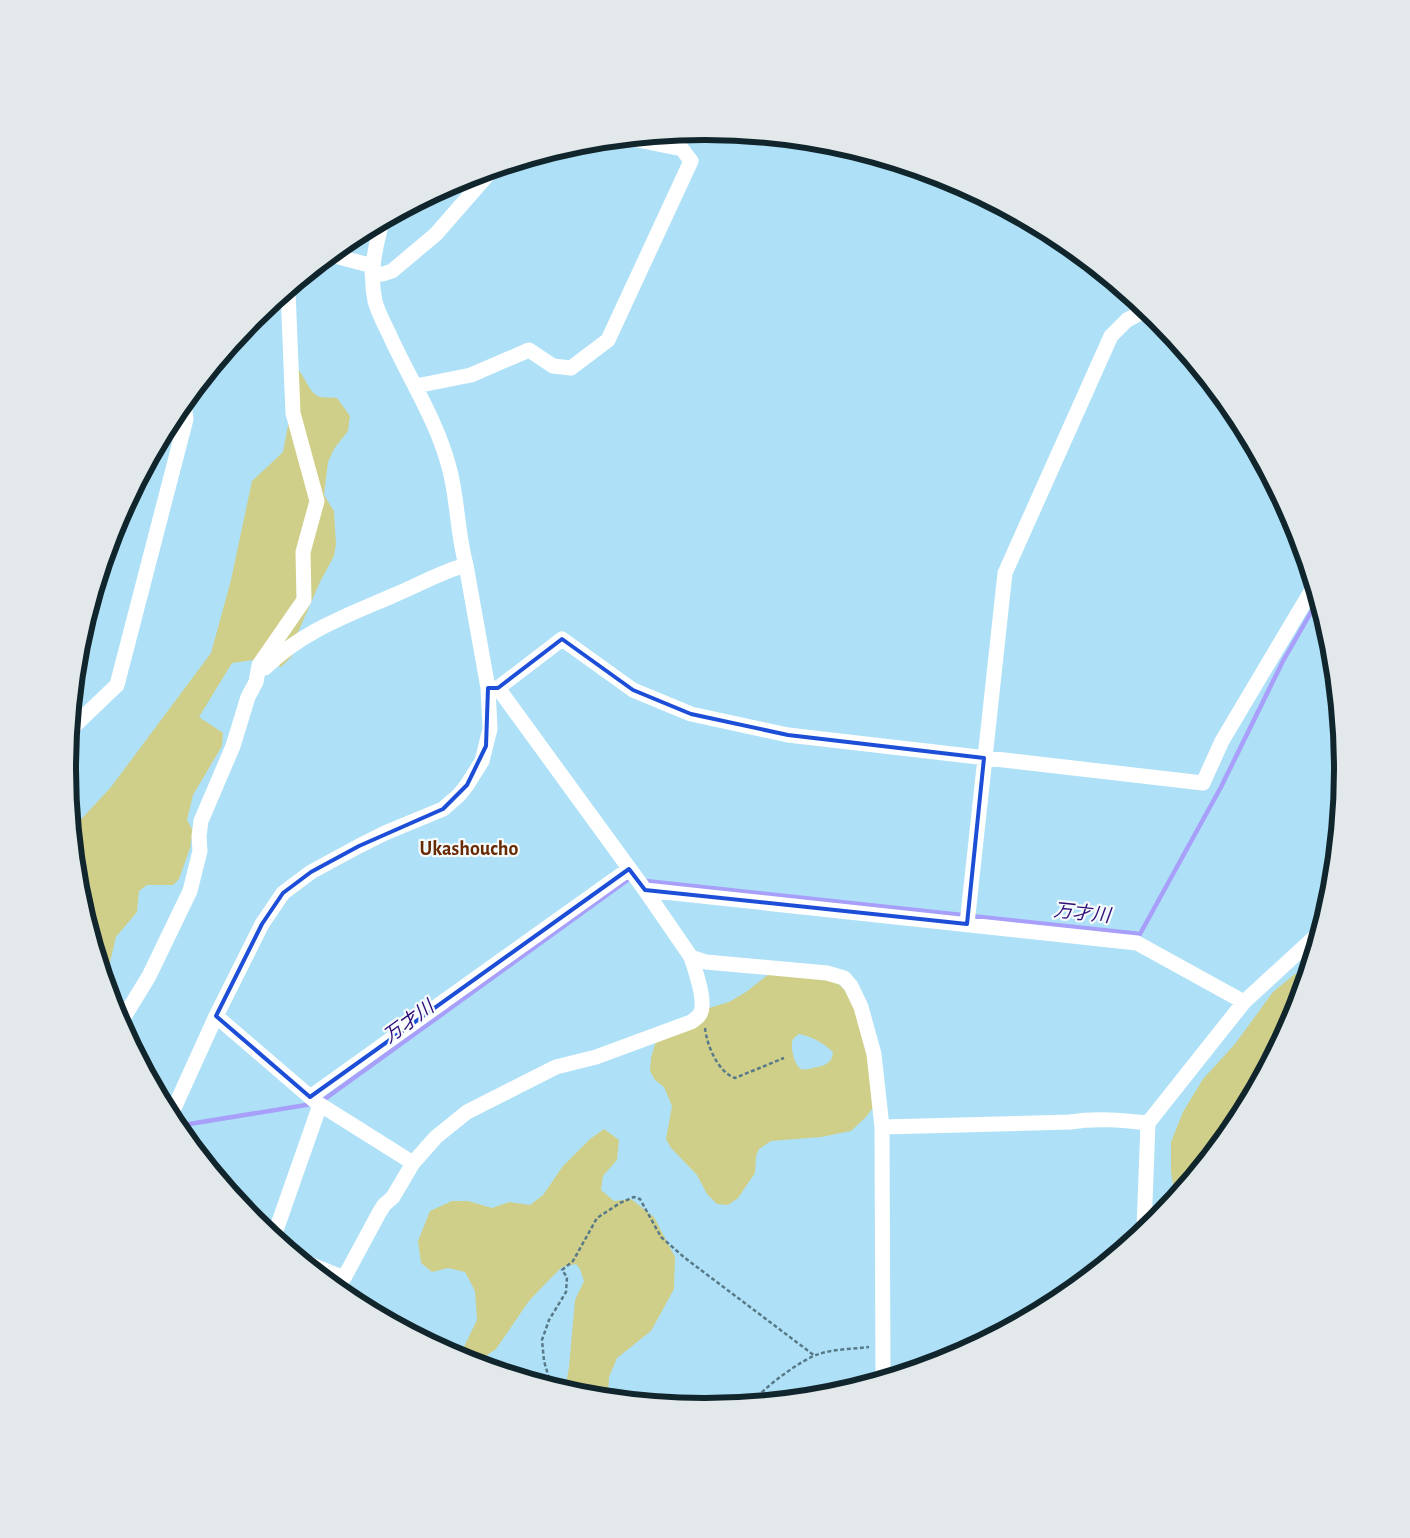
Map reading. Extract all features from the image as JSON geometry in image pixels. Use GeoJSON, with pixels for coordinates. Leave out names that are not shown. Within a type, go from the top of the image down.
{"type":"FeatureCollection","features":[{"type":"Feature","properties":{"kind":"street"},"geometry":{"type":"LineString","coordinates":[[416,386],[471,375],[529,350],[553,366],[571,368],[608,340],[691,161],[682,150],[652,143]]}},
{"type":"Feature","properties":{"kind":"street"},"geometry":{"type":"LineString","coordinates":[[339,258],[383,274],[392,271],[436,234],[482,182]]}},
{"type":"Feature","properties":{"kind":"street"},"geometry":{"type":"LineString","coordinates":[[174,1106],[262,924],[283,893],[310,872],[385,833],[443,809],[459,795],[482,761],[490,729],[493,688],[462,548],[450,468],[437,432],[376,302],[373,270],[379,231]]}},
{"type":"Feature","properties":{"kind":"street"},"geometry":{"type":"LineString","coordinates":[[256,682],[259,665],[304,600],[303,552],[317,501],[294,413],[288,298]]}},
{"type":"Feature","properties":{"kind":"street"},"geometry":{"type":"LineString","coordinates":[[968,918],[1005,573],[1111,336],[1127,320],[1139,314]]}},
{"type":"Feature","properties":{"kind":"street"},"geometry":{"type":"LineString","coordinates":[[79,722],[117,685],[186,415]]}},
{"type":"Feature","properties":{"kind":"street"},"geometry":{"type":"LineString","coordinates":[[126,1014],[149,976],[190,891],[200,851],[201,822],[233,746],[248,697],[262,671],[288,647],[343,615],[393,596],[449,569],[466,565]]}},
{"type":"Feature","properties":{"kind":"street"},"geometry":{"type":"LineString","coordinates":[[493,688],[562,639],[633,690],[691,714],[788,735],[1203,783],[1222,741],[1309,595]]}},
{"type":"Feature","properties":{"kind":"street"},"geometry":{"type":"LineString","coordinates":[[343,1283],[384,1205],[393,1197],[413,1163],[436,1137],[467,1112],[556,1067],[596,1057],[691,1022],[701,1013],[701,995],[691,957],[645,890],[493,688]]}},
{"type":"Feature","properties":{"kind":"street"},"geometry":{"type":"LineString","coordinates":[[276,1229],[317,1102],[629,869]]}},
{"type":"Feature","properties":{"kind":"street"},"geometry":{"type":"LineString","coordinates":[[645,890],[968,918],[1137,943],[1244,1002]]}},
{"type":"Feature","properties":{"kind":"street"},"geometry":{"type":"LineString","coordinates":[[1144,1219],[1148,1123],[1244,1002],[1309,942]]}},
{"type":"Feature","properties":{"kind":"street"},"geometry":{"type":"LineString","coordinates":[[691,957],[706,962],[827,973],[847,980],[861,1007],[874,1054],[882,1127],[883,1371]]}},
{"type":"Feature","properties":{"kind":"street"},"geometry":{"type":"LineString","coordinates":[[216,1016],[317,1102],[413,1163]]}},
{"type":"Feature","properties":{"kind":"street"},"geometry":{"type":"LineString","coordinates":[[882,1127],[1070,1122],[1091,1119],[1116,1119],[1148,1123]]}},
{"type":"Feature","properties":{"kind":"path"},"geometry":{"type":"LineString","coordinates":[[701,1013],[703,1015],[706,1038],[721,1068],[728,1075],[735,1078],[784,1058]]}},
{"type":"Feature","properties":{"kind":"path"},"geometry":{"type":"LineString","coordinates":[[549,1378],[544,1361],[542,1340],[549,1320],[566,1292],[567,1277],[562,1270],[573,1261],[597,1218],[620,1203],[634,1197],[640,1199],[661,1237],[685,1258],[815,1356]]}},
{"type":"Feature","properties":{"kind":"path"},"geometry":{"type":"LineString","coordinates":[[759,1395],[764,1389],[808,1358],[883,1345]]}},
{"type":"Feature","properties":{"kind":"highlighted area"},"geometry":{"type":"Polygon","coordinates":[[[562,639],[633,690],[691,714],[788,735],[984,758],[967,924],[645,890],[629,869],[310,1097],[216,1016],[262,924],[283,893],[311,872],[359,846],[443,809],[467,785],[486,746],[488,688],[498,688],[562,639]]]}},
{"type":"Feature","properties":{"kind":"shaded area"},"geometry":{"type":"Polygon","coordinates":[[[295,367],[302,374],[313,392],[321,397],[337,398],[350,416],[348,431],[334,449],[328,462],[324,495],[334,511],[336,544],[334,556],[320,582],[295,639],[292,656],[281,667],[261,659],[232,663],[199,717],[223,733],[222,746],[193,795],[187,820],[193,831],[190,848],[179,879],[173,885],[147,885],[139,891],[137,912],[116,937],[109,967],[88,892],[79,821],[111,787],[211,653],[231,580],[252,481],[283,452],[294,393],[295,367]]]}},
{"type":"Feature","properties":{"kind":"shaded area"},"geometry":{"type":"Polygon","coordinates":[[[769,974],[805,975],[837,983],[847,993],[860,1023],[873,1108],[851,1131],[821,1137],[771,1141],[759,1149],[756,1156],[755,1173],[738,1198],[728,1205],[717,1204],[707,1194],[697,1175],[671,1148],[666,1139],[672,1106],[664,1087],[655,1080],[650,1071],[651,1058],[655,1044],[660,1038],[709,1008],[729,1002],[746,992],[769,974]],[[799,1034],[794,1038],[792,1046],[795,1061],[801,1069],[809,1069],[829,1062],[833,1052],[817,1040],[799,1034]]]}},
{"type":"Feature","properties":{"kind":"shaded area"},"geometry":{"type":"Polygon","coordinates":[[[1295,974],[1299,974],[1286,1010],[1250,1083],[1204,1152],[1174,1189],[1171,1172],[1171,1142],[1183,1112],[1203,1079],[1235,1044],[1273,992],[1295,974]]]}},
{"type":"Feature","properties":{"kind":"shaded area"},"geometry":{"type":"Polygon","coordinates":[[[604,1129],[619,1140],[617,1160],[603,1176],[601,1190],[614,1201],[631,1199],[654,1217],[675,1257],[674,1289],[651,1331],[617,1358],[609,1377],[608,1390],[566,1382],[575,1300],[584,1281],[576,1264],[562,1267],[547,1282],[529,1301],[496,1349],[484,1357],[463,1349],[477,1320],[475,1291],[465,1272],[448,1268],[432,1272],[421,1263],[418,1241],[430,1211],[452,1201],[468,1201],[492,1208],[509,1202],[530,1205],[543,1195],[563,1166],[590,1139],[604,1129]]]}},
{"type":"Feature","properties":{"kind":"waterway","name":"万才川"},"geometry":{"type":"LineString","coordinates":[[646,881],[1140,934],[1221,787],[1283,661],[1313,609]]}},
{"type":"Feature","properties":{"kind":"waterway","name":"万才川"},"geometry":{"type":"LineString","coordinates":[[322,1101],[629,879]]}},
{"type":"Feature","properties":{"kind":"waterway","name":"万才川"},"geometry":{"type":"LineString","coordinates":[[187,1124],[312,1104]]}},
{"type":"Feature","properties":{"kind":"district","name":"Ukashoucho"},"geometry":{"type":"Point","coordinates":[469,848]}}]}
